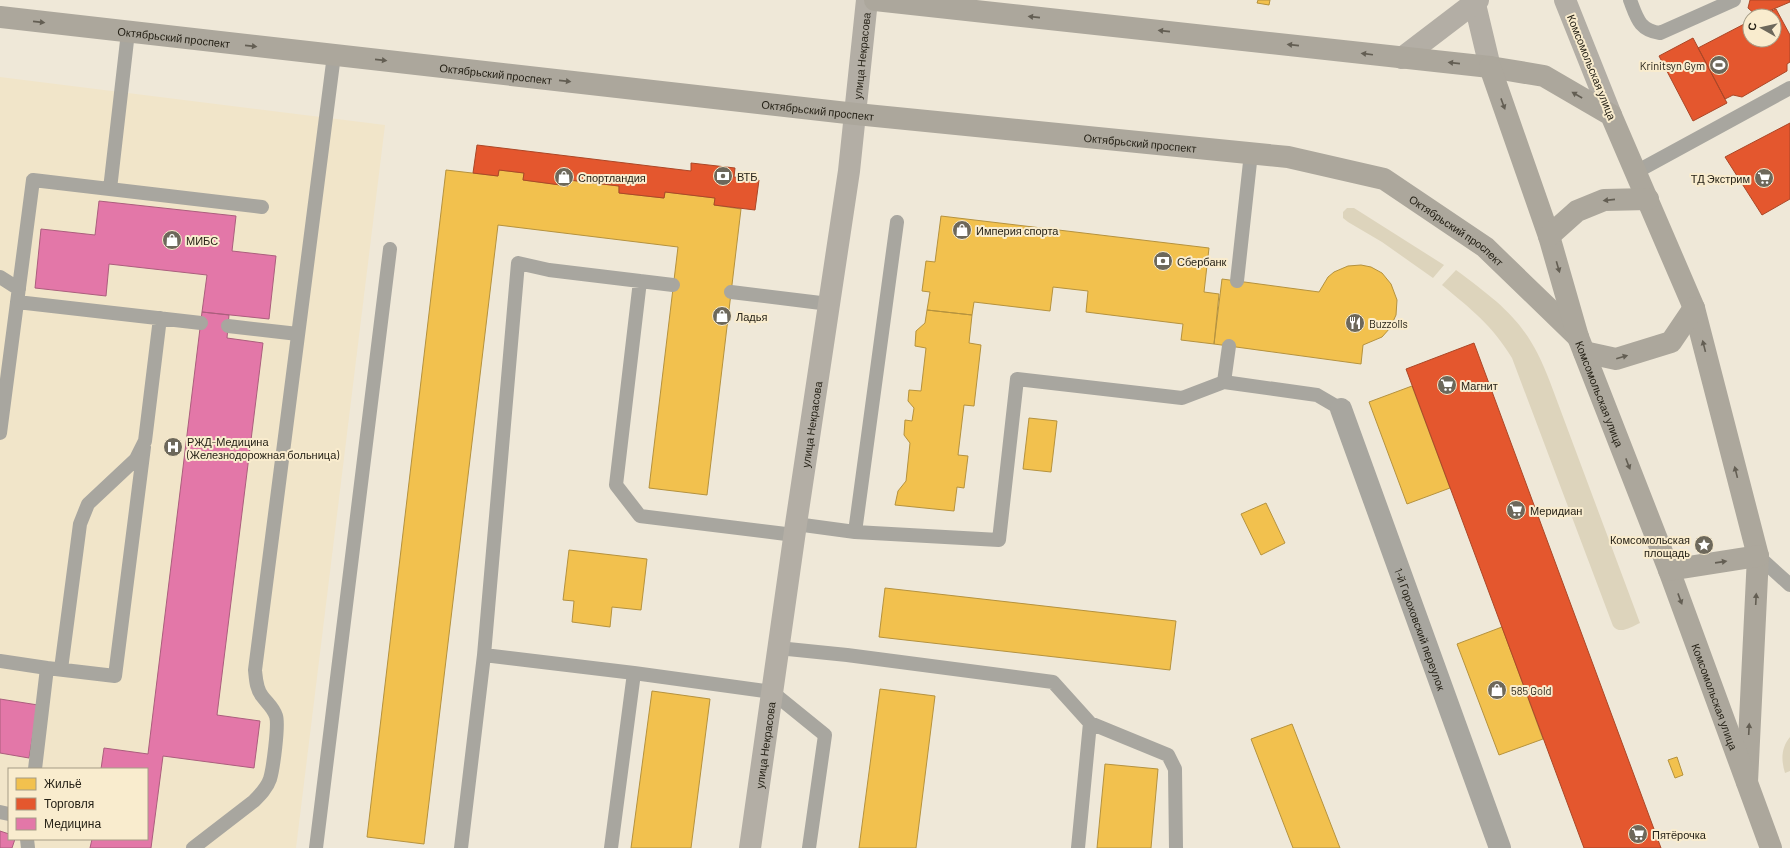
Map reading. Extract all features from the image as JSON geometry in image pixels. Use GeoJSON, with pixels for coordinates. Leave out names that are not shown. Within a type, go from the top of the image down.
{"type":"FeatureCollection","features":[{"type":"Feature","properties":{"kind":"main road"},"geometry":{"type":"LineString","coordinates":[[875,0],[908,2],[1490,67],[1544,76],[1611,115]]}},
{"type":"Feature","properties":{"kind":"main road","name":"Октябрьский проспект"},"geometry":{"type":"LineString","coordinates":[[0,17],[856,114],[1288,157],[1384,179],[1485,247],[1581,344]]}},
{"type":"Feature","properties":{"kind":"main road","name":"Комсомольская улица"},"geometry":{"type":"LineString","coordinates":[[1490,67],[1549,236],[1581,344],[1669,570],[1771,848]]}},
{"type":"Feature","properties":{"kind":"main road","name":"Комсомольская улица"},"geometry":{"type":"LineString","coordinates":[[1611,115],[1694,308],[1758,556],[1747,782]]}},
{"type":"Feature","properties":{"kind":"main road"},"geometry":{"type":"LineString","coordinates":[[1549,236],[1577,211],[1604,200],[1648,199]]}},
{"type":"Feature","properties":{"kind":"main road"},"geometry":{"type":"LineString","coordinates":[[1581,344],[1616,359],[1670,342],[1694,308]]}},
{"type":"Feature","properties":{"kind":"main road"},"geometry":{"type":"LineString","coordinates":[[1669,570],[1758,556]]}},
{"type":"Feature","properties":{"kind":"street","name":"улица Некрасова"},"geometry":{"type":"LineString","coordinates":[[750,848],[856,114],[867,0]]}},
{"type":"Feature","properties":{"kind":"street","name":"Комсомольская улица"},"geometry":{"type":"LineString","coordinates":[[1566,0],[1611,115]]}},
{"type":"Feature","properties":{"kind":"street","name":"Комсомольская улица"},"geometry":{"type":"LineString","coordinates":[[1476,1],[1490,67]]}},
{"type":"Feature","properties":{"kind":"street"},"geometry":{"type":"LineString","coordinates":[[1402,58],[1476,1]]}},
{"type":"Feature","properties":{"kind":"street","name":"1-й Гороховский переулок"},"geometry":{"type":"LineString","coordinates":[[1341,409],[1500,848]]}},
{"type":"Feature","properties":{"kind":"lane"},"geometry":{"type":"LineString","coordinates":[[1630,0],[1640,24],[1650,32],[1660,34],[1734,0]]}},
{"type":"Feature","properties":{"kind":"lane"},"geometry":{"type":"LineString","coordinates":[[110,189],[128,32]]}},
{"type":"Feature","properties":{"kind":"lane"},"geometry":{"type":"LineString","coordinates":[[193,848],[254,801],[262,793],[270,780],[277,717],[272,706],[262,697],[257,686],[255,670],[334,55]]}},
{"type":"Feature","properties":{"kind":"lane"},"geometry":{"type":"LineString","coordinates":[[1636,172],[1790,88]]}},
{"type":"Feature","properties":{"kind":"lane"},"geometry":{"type":"LineString","coordinates":[[1237,281],[1251,153]]}},
{"type":"Feature","properties":{"kind":"lane"},"geometry":{"type":"LineString","coordinates":[[0,433],[33,180],[262,207]]}},
{"type":"Feature","properties":{"kind":"lane"},"geometry":{"type":"LineString","coordinates":[[855,532],[897,222]]}},
{"type":"Feature","properties":{"kind":"lane"},"geometry":{"type":"LineString","coordinates":[[316,848],[390,249]]}},
{"type":"Feature","properties":{"kind":"lane"},"geometry":{"type":"LineString","coordinates":[[461,848],[484,655],[518,263],[549,270],[673,285]]}},
{"type":"Feature","properties":{"kind":"lane"},"geometry":{"type":"LineString","coordinates":[[0,277],[18,295],[160,318],[201,323]]}},
{"type":"Feature","properties":{"kind":"lane"},"geometry":{"type":"LineString","coordinates":[[640,281],[616,484],[640,516],[795,529],[999,540],[1017,379],[1182,398],[1224,382],[1317,395],[1341,409]]}},
{"type":"Feature","properties":{"kind":"lane"},"geometry":{"type":"LineString","coordinates":[[732,292],[829,304]]}},
{"type":"Feature","properties":{"kind":"lane"},"geometry":{"type":"LineString","coordinates":[[0,662],[115,676],[160,318]]}},
{"type":"Feature","properties":{"kind":"lane"},"geometry":{"type":"LineString","coordinates":[[228,326],[298,334]]}},
{"type":"Feature","properties":{"kind":"lane"},"geometry":{"type":"LineString","coordinates":[[1224,382],[1229,346]]}},
{"type":"Feature","properties":{"kind":"lane"},"geometry":{"type":"LineString","coordinates":[[35,768],[80,524],[88,504],[136,459],[145,441]]}},
{"type":"Feature","properties":{"kind":"lane"},"geometry":{"type":"LineString","coordinates":[[1758,556],[1790,585]]}},
{"type":"Feature","properties":{"kind":"lane"},"geometry":{"type":"LineString","coordinates":[[778,648],[855,656],[1053,682],[1090,723],[1168,755],[1175,769],[1176,848]]}},
{"type":"Feature","properties":{"kind":"lane"},"geometry":{"type":"LineString","coordinates":[[484,655],[634,673],[772,692],[825,735],[808,848]]}},
{"type":"Feature","properties":{"kind":"lane"},"geometry":{"type":"LineString","coordinates":[[611,848],[634,673]]}},
{"type":"Feature","properties":{"kind":"lane"},"geometry":{"type":"LineString","coordinates":[[1078,848],[1090,723]]}},
{"type":"Feature","properties":{"kind":"shaded area","name":"РЖД-Медицина (Железнодорожная больница)"},"geometry":{"type":"Polygon","coordinates":[[[0,77],[385,125],[296,848],[0,848],[0,77]]]}},
{"type":"Feature","properties":{"kind":"shaded area"},"geometry":{"type":"Polygon","coordinates":[[[1347,208],[1354,208],[1444,265],[1433,278],[1382,242],[1343,218],[1343,212],[1347,208]]]}},
{"type":"Feature","properties":{"kind":"shaded area"},"geometry":{"type":"Polygon","coordinates":[[[1456,270],[1488,294],[1513,317],[1533,345],[1542,362],[1640,623],[1622,630],[1616,629],[1613,626],[1512,358],[1489,327],[1472,310],[1442,285],[1456,270]]]}},
{"type":"Feature","properties":{"kind":"shaded area"},"geometry":{"type":"Polygon","coordinates":[[[1790,737],[1790,771],[1785,773],[1783,750],[1790,737]]]}},
{"type":"Feature","properties":{"kind":"building: Жильё"},"geometry":{"type":"Polygon","coordinates":[[[1258,0],[1270,0],[1269,5],[1257,3],[1258,0]]]}},
{"type":"Feature","properties":{"kind":"building: Жильё"},"geometry":{"type":"Polygon","coordinates":[[[446,170],[498,176],[499,170],[524,173],[523,180],[568,186],[569,180],[619,186],[619,193],[664,198],[665,192],[715,198],[714,205],[741,209],[707,495],[649,488],[678,247],[498,225],[424,844],[367,837],[446,170]]]}},
{"type":"Feature","properties":{"kind":"building: Жильё"},"geometry":{"type":"Polygon","coordinates":[[[941,216],[1209,248],[1204,292],[1219,294],[1214,344],[1181,340],[1183,324],[1086,312],[1088,291],[1053,287],[1050,311],[974,302],[972,315],[927,310],[930,292],[922,291],[926,261],[935,262],[941,216]]]}},
{"type":"Feature","properties":{"kind":"building: Жильё"},"geometry":{"type":"Polygon","coordinates":[[[1361,265],[1371,267],[1382,273],[1391,284],[1397,300],[1396,315],[1390,328],[1382,337],[1363,345],[1361,364],[1214,344],[1222,279],[1319,292],[1328,277],[1334,272],[1348,266],[1361,265]]]}},
{"type":"Feature","properties":{"kind":"building: Жильё"},"geometry":{"type":"Polygon","coordinates":[[[927,310],[972,315],[969,343],[981,345],[974,406],[964,405],[958,455],[968,456],[964,488],[957,487],[954,511],[895,505],[898,491],[906,481],[910,443],[904,435],[905,420],[912,421],[914,408],[908,401],[909,390],[921,391],[926,348],[915,346],[916,331],[925,323],[927,310]]]}},
{"type":"Feature","properties":{"kind":"building: Жильё"},"geometry":{"type":"Polygon","coordinates":[[[1412,386],[1450,488],[1407,504],[1369,402],[1412,386]]]}},
{"type":"Feature","properties":{"kind":"building: Жильё"},"geometry":{"type":"Polygon","coordinates":[[[1029,418],[1057,421],[1051,472],[1023,469],[1029,418]]]}},
{"type":"Feature","properties":{"kind":"building: Жильё"},"geometry":{"type":"Polygon","coordinates":[[[1266,503],[1285,543],[1261,555],[1241,514],[1266,503]]]}},
{"type":"Feature","properties":{"kind":"building: Жильё"},"geometry":{"type":"Polygon","coordinates":[[[569,550],[647,559],[641,610],[612,607],[610,627],[572,622],[574,601],[563,600],[569,550]]]}},
{"type":"Feature","properties":{"kind":"building: Жильё"},"geometry":{"type":"Polygon","coordinates":[[[885,588],[1176,621],[1170,670],[879,637],[885,588]]]}},
{"type":"Feature","properties":{"kind":"building: Жильё"},"geometry":{"type":"Polygon","coordinates":[[[1502,627],[1543,739],[1499,755],[1457,644],[1502,627]]]}},
{"type":"Feature","properties":{"kind":"building: Жильё"},"geometry":{"type":"Polygon","coordinates":[[[880,689],[935,696],[916,848],[859,848],[880,689]]]}},
{"type":"Feature","properties":{"kind":"building: Жильё"},"geometry":{"type":"Polygon","coordinates":[[[652,691],[710,699],[691,848],[631,848],[652,691]]]}},
{"type":"Feature","properties":{"kind":"building: Жильё"},"geometry":{"type":"Polygon","coordinates":[[[1292,724],[1340,848],[1293,848],[1251,739],[1292,724]]]}},
{"type":"Feature","properties":{"kind":"building: Жильё"},"geometry":{"type":"Polygon","coordinates":[[[1677,757],[1683,775],[1675,778],[1668,760],[1677,757]]]}},
{"type":"Feature","properties":{"kind":"building: Жильё"},"geometry":{"type":"Polygon","coordinates":[[[1105,764],[1158,769],[1151,848],[1097,848],[1105,764]]]}},
{"type":"Feature","properties":{"kind":"building: Торговля"},"geometry":{"type":"Polygon","coordinates":[[[1750,0],[1790,0],[1790,2],[1776,8],[1748,8],[1750,0]]]}},
{"type":"Feature","properties":{"kind":"building: Торговля"},"geometry":{"type":"Polygon","coordinates":[[[1782,20],[1790,35],[1790,62],[1787,64],[1787,71],[1742,97],[1733,95],[1725,99],[1698,48],[1742,25],[1742,48],[1782,48],[1782,20]]]}},
{"type":"Feature","properties":{"kind":"building: Торговля"},"geometry":{"type":"Polygon","coordinates":[[[1693,38],[1727,103],[1693,121],[1659,56],[1693,38]]]}},
{"type":"Feature","properties":{"kind":"building: Торговля","name":"ТД Экстрим"},"geometry":{"type":"Polygon","coordinates":[[[1790,123],[1790,199],[1762,215],[1725,157],[1790,123]]]}},
{"type":"Feature","properties":{"kind":"building: Торговля"},"geometry":{"type":"Polygon","coordinates":[[[477,145],[691,171],[691,163],[735,168],[734,177],[759,180],[755,210],[714,205],[715,198],[665,192],[664,198],[619,193],[619,186],[569,180],[568,186],[523,180],[524,173],[499,170],[498,176],[473,173],[477,145]]]}},
{"type":"Feature","properties":{"kind":"building: Торговля"},"geometry":{"type":"Polygon","coordinates":[[[1474,343],[1661,848],[1584,848],[1406,369],[1474,343]]]}},
{"type":"Feature","properties":{"kind":"building: Медицина"},"geometry":{"type":"Polygon","coordinates":[[[99,201],[236,216],[232,251],[276,256],[269,319],[202,312],[207,275],[109,264],[106,296],[35,288],[41,229],[95,235],[99,201]]]}},
{"type":"Feature","properties":{"kind":"building: Медицина"},"geometry":{"type":"Polygon","coordinates":[[[202,312],[229,315],[227,338],[263,343],[217,715],[260,721],[254,768],[163,756],[151,848],[90,848],[92,840],[148,840],[148,768],[101,768],[104,748],[148,754],[202,312]]]}},
{"type":"Feature","properties":{"kind":"building: Медицина"},"geometry":{"type":"Polygon","coordinates":[[[0,699],[38,705],[29,758],[0,753],[0,699]]]}},
{"type":"Feature","properties":{"kind":"building: Медицина"},"geometry":{"type":"Polygon","coordinates":[[[0,831],[8,834],[8,840],[15,840],[12,848],[0,848],[0,831]]]}},
{"type":"Feature","properties":{"kind":"place","name":"Krinitsyn Gym"},"geometry":{"type":"Point","coordinates":[1719,65]}},
{"type":"Feature","properties":{"kind":"place","name":"ВТБ"},"geometry":{"type":"Point","coordinates":[723,176]}},
{"type":"Feature","properties":{"kind":"place","name":"Спортландия"},"geometry":{"type":"Point","coordinates":[564,177]}},
{"type":"Feature","properties":{"kind":"place","name":"ТД Экстрим"},"geometry":{"type":"Point","coordinates":[1764,178]}},
{"type":"Feature","properties":{"kind":"place","name":"Империя спорта"},"geometry":{"type":"Point","coordinates":[962,230]}},
{"type":"Feature","properties":{"kind":"place","name":"МИБС"},"geometry":{"type":"Point","coordinates":[172,240]}},
{"type":"Feature","properties":{"kind":"place","name":"Сбербанк"},"geometry":{"type":"Point","coordinates":[1163,261]}},
{"type":"Feature","properties":{"kind":"place","name":"Ладья"},"geometry":{"type":"Point","coordinates":[722,316]}},
{"type":"Feature","properties":{"kind":"place","name":"Buzzolls"},"geometry":{"type":"Point","coordinates":[1355,323]}},
{"type":"Feature","properties":{"kind":"place","name":"Магнит"},"geometry":{"type":"Point","coordinates":[1447,385]}},
{"type":"Feature","properties":{"kind":"place","name":"РЖД-Медицина (Железнодорожная больница)"},"geometry":{"type":"Point","coordinates":[173,447]}},
{"type":"Feature","properties":{"kind":"place","name":"Меридиан"},"geometry":{"type":"Point","coordinates":[1516,510]}},
{"type":"Feature","properties":{"kind":"place","name":"Комсомольская площадь"},"geometry":{"type":"Point","coordinates":[1704,545]}},
{"type":"Feature","properties":{"kind":"place","name":"585 Gold"},"geometry":{"type":"Point","coordinates":[1497,690]}},
{"type":"Feature","properties":{"kind":"place","name":"Пятёрочка"},"geometry":{"type":"Point","coordinates":[1638,834]}}]}
